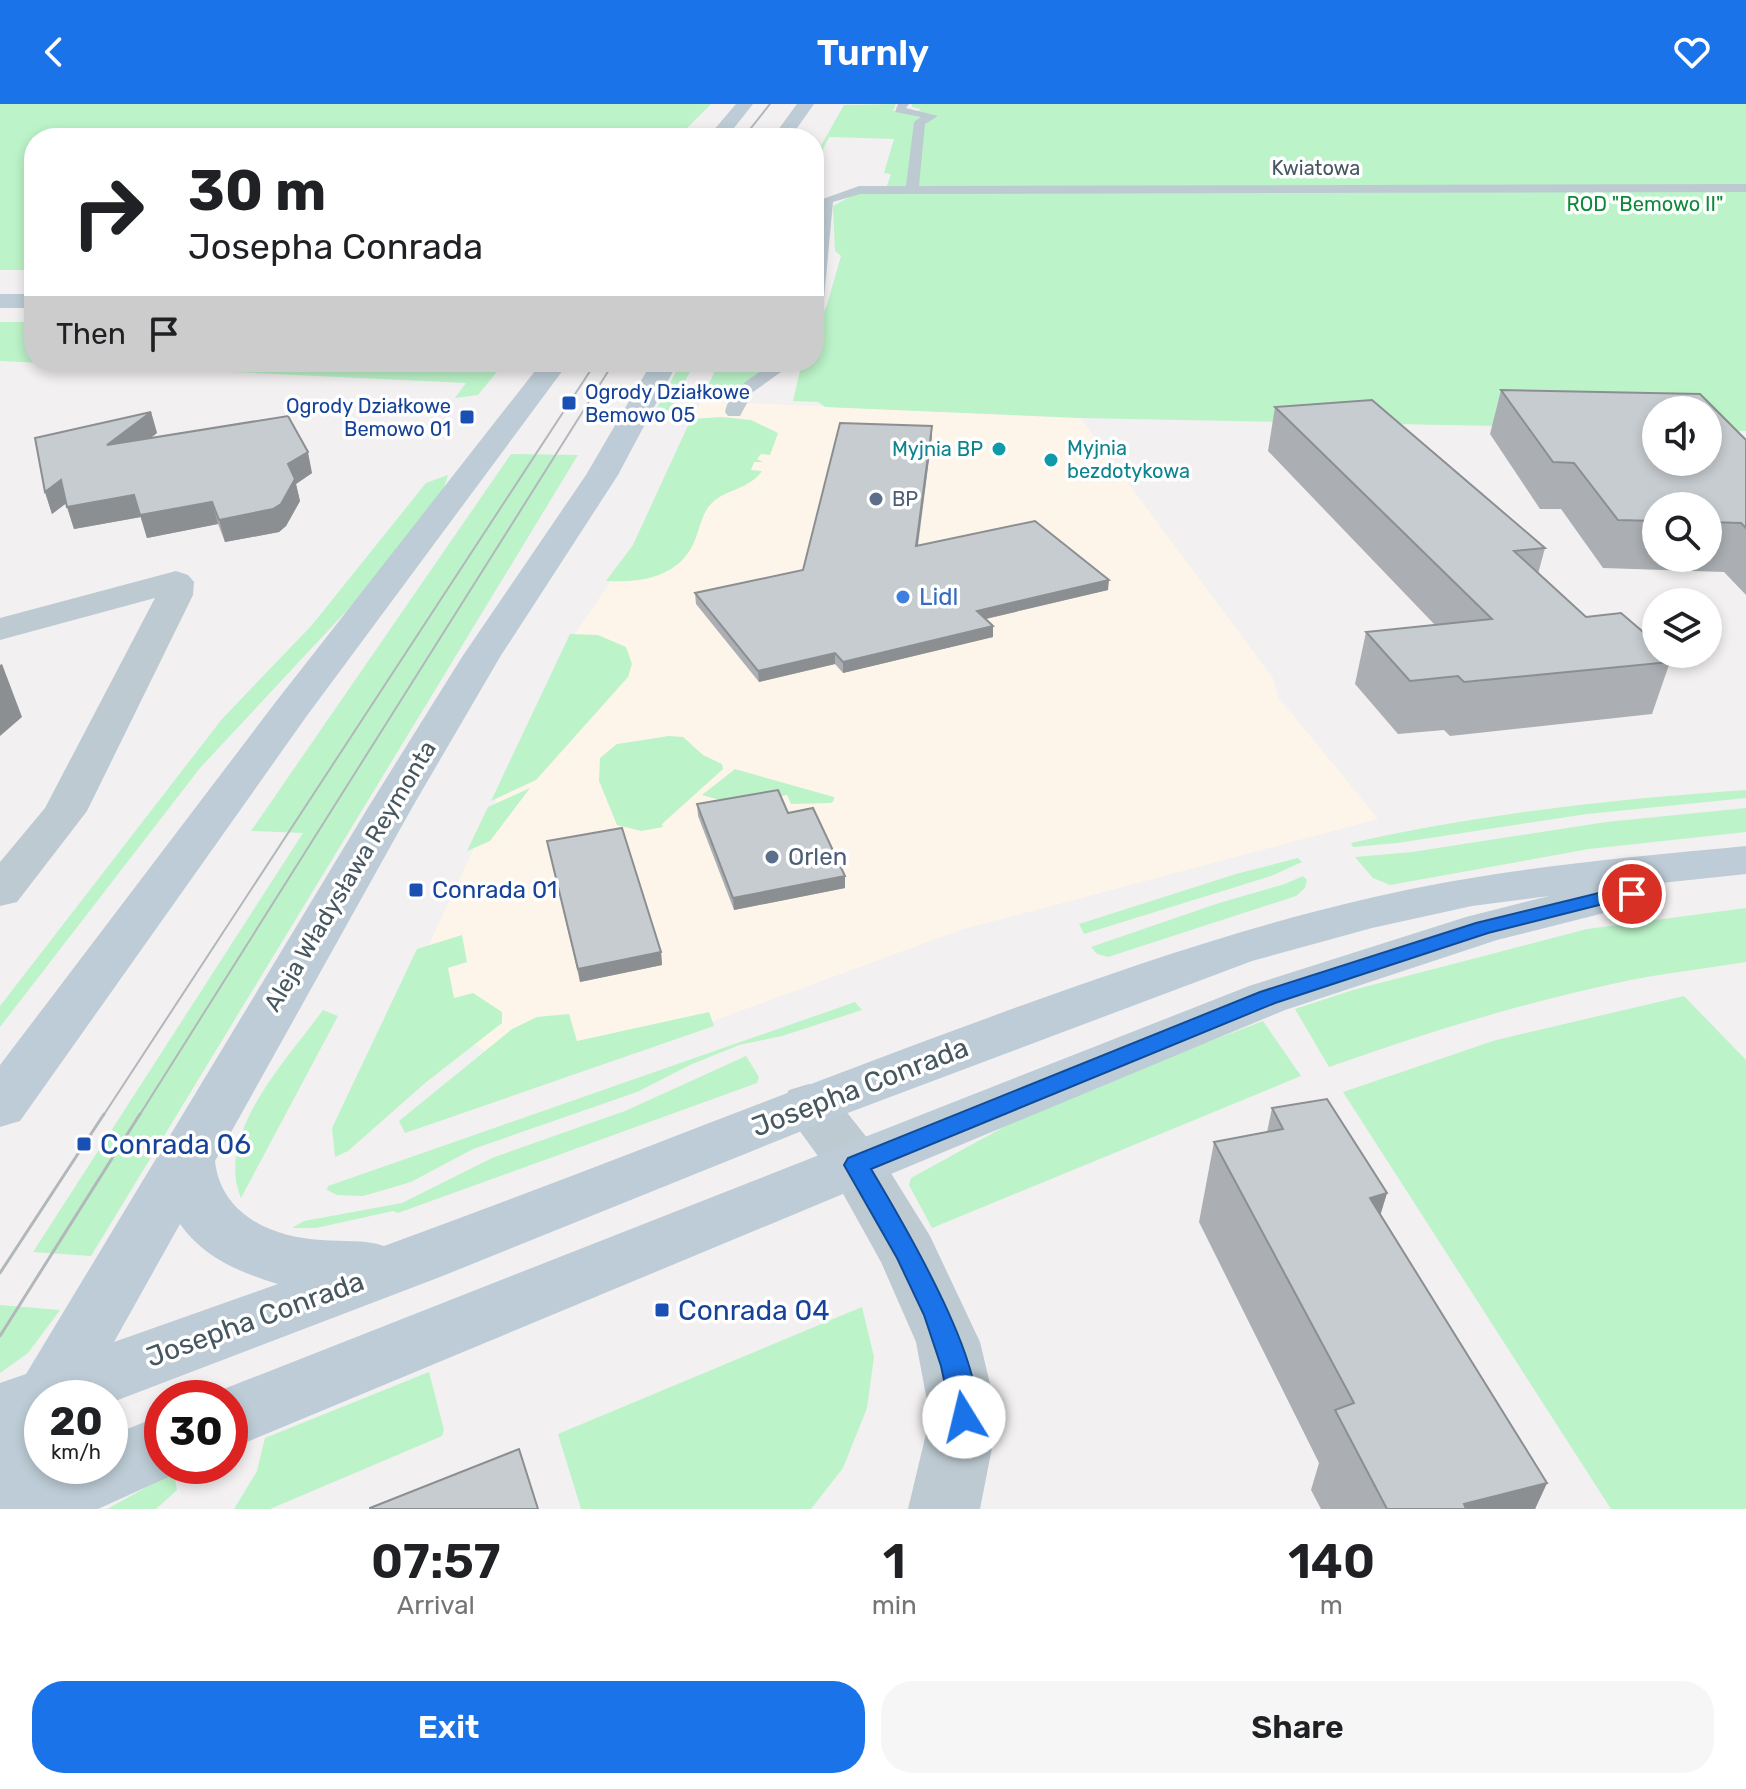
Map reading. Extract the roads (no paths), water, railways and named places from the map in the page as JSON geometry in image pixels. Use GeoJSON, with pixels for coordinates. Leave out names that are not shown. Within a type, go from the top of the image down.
{"type":"FeatureCollection","features":[{"type":"Feature","properties":{"kind":"main road"},"geometry":{"type":"LineString","coordinates":[[725,128],[745,104]]}},
{"type":"Feature","properties":{"kind":"main road"},"geometry":{"type":"LineString","coordinates":[[788,128],[806,104]]}},
{"type":"Feature","properties":{"kind":"main road"},"geometry":{"type":"LineString","coordinates":[[0,285],[24,285]]}},
{"type":"Feature","properties":{"kind":"main road"},"geometry":{"type":"LineString","coordinates":[[0,301],[24,301]]}},
{"type":"Feature","properties":{"kind":"main road"},"geometry":{"type":"LineString","coordinates":[[0,1106],[292,708],[548,372]]}},
{"type":"Feature","properties":{"kind":"main road","name":"Aleja Władysława Reymonta"},"geometry":{"type":"LineString","coordinates":[[50,1380],[481,657],[602,475],[659,372]]}},
{"type":"Feature","properties":{"kind":"main road","name":"Josepha Conrada"},"geometry":{"type":"LineString","coordinates":[[98,1380],[418,1259],[809,1105],[1235,949],[1370,913],[1472,891],[1746,860]]}},
{"type":"Feature","properties":{"kind":"main road"},"geometry":{"type":"LineString","coordinates":[[248,1411],[1267,998],[1469,932],[1603,898],[1746,879]]}},
{"type":"Feature","properties":{"kind":"main road"},"geometry":{"type":"LineString","coordinates":[[186,1156],[190,1185],[204,1211],[225,1233],[253,1251],[295,1265],[339,1269],[418,1259]]}},
{"type":"Feature","properties":{"kind":"main road","name":"Aleja Władysława Reymonta"},"geometry":{"type":"LineString","coordinates":[[0,1490],[24,1431]]}},
{"type":"Feature","properties":{"kind":"main road"},"geometry":{"type":"LineString","coordinates":[[19,1509],[144,1455]]}},
{"type":"Feature","properties":{"kind":"street"},"geometry":{"type":"LineString","coordinates":[[0,629],[176,582],[175,595],[65,811],[0,891]]}},
{"type":"Feature","properties":{"kind":"street"},"geometry":{"type":"LineString","coordinates":[[809,1105],[856,1165],[908,1254],[943,1329],[955,1366],[964,1417],[944,1509]]}},
{"type":"Feature","properties":{"kind":"lane"},"geometry":{"type":"LineString","coordinates":[[904,104],[899,110],[933,116],[920,122],[912,189]]}},
{"type":"Feature","properties":{"kind":"lane","name":"Kwiatowa"},"geometry":{"type":"LineString","coordinates":[[824,247],[827,200],[859,190],[1746,188]]}},
{"type":"Feature","properties":{"kind":"lane"},"geometry":{"type":"LineString","coordinates":[[734,412],[735,401],[744,391],[772,372]]}},
{"type":"Feature","properties":{"kind":"tram line"},"geometry":{"type":"LineString","coordinates":[[751,128],[770,104]]}},
{"type":"Feature","properties":{"kind":"tram line"},"geometry":{"type":"LineString","coordinates":[[103,1116],[589,372]]}},
{"type":"Feature","properties":{"kind":"tram line"},"geometry":{"type":"LineString","coordinates":[[139,1116],[608,372]]}},
{"type":"Feature","properties":{"kind":"tram line"},"geometry":{"type":"LineString","coordinates":[[0,1273],[104,1114]]}},
{"type":"Feature","properties":{"kind":"tram line"},"geometry":{"type":"LineString","coordinates":[[0,1336],[140,1114]]}},
{"type":"Feature","properties":{"kind":"place","name":"Ogrody Działkowe Bemowo 05"},"geometry":{"type":"Point","coordinates":[569,403]}},
{"type":"Feature","properties":{"kind":"place","name":"Ogrody Działkowe Bemowo 01"},"geometry":{"type":"Point","coordinates":[467,417]}},
{"type":"Feature","properties":{"kind":"place","name":"Myjnia BP"},"geometry":{"type":"Point","coordinates":[999,449]}},
{"type":"Feature","properties":{"kind":"place","name":"Myjnia bezdotykowa"},"geometry":{"type":"Point","coordinates":[1051,460]}},
{"type":"Feature","properties":{"kind":"place","name":"BP"},"geometry":{"type":"Point","coordinates":[876,499]}},
{"type":"Feature","properties":{"kind":"place","name":"Lidl"},"geometry":{"type":"Point","coordinates":[903,597]}},
{"type":"Feature","properties":{"kind":"place","name":"Orlen"},"geometry":{"type":"Point","coordinates":[772,857]}},
{"type":"Feature","properties":{"kind":"place","name":"Conrada 01"},"geometry":{"type":"Point","coordinates":[416,890]}},
{"type":"Feature","properties":{"kind":"place","name":"Conrada 06"},"geometry":{"type":"Point","coordinates":[84,1144]}},
{"type":"Feature","properties":{"kind":"place","name":"Conrada 04"},"geometry":{"type":"Point","coordinates":[662,1310]}},
{"type":"Feature","properties":{"kind":"park label","name":"ROD \"Bemowo II\""},"geometry":{"type":"Point","coordinates":[1645,204]}}]}
